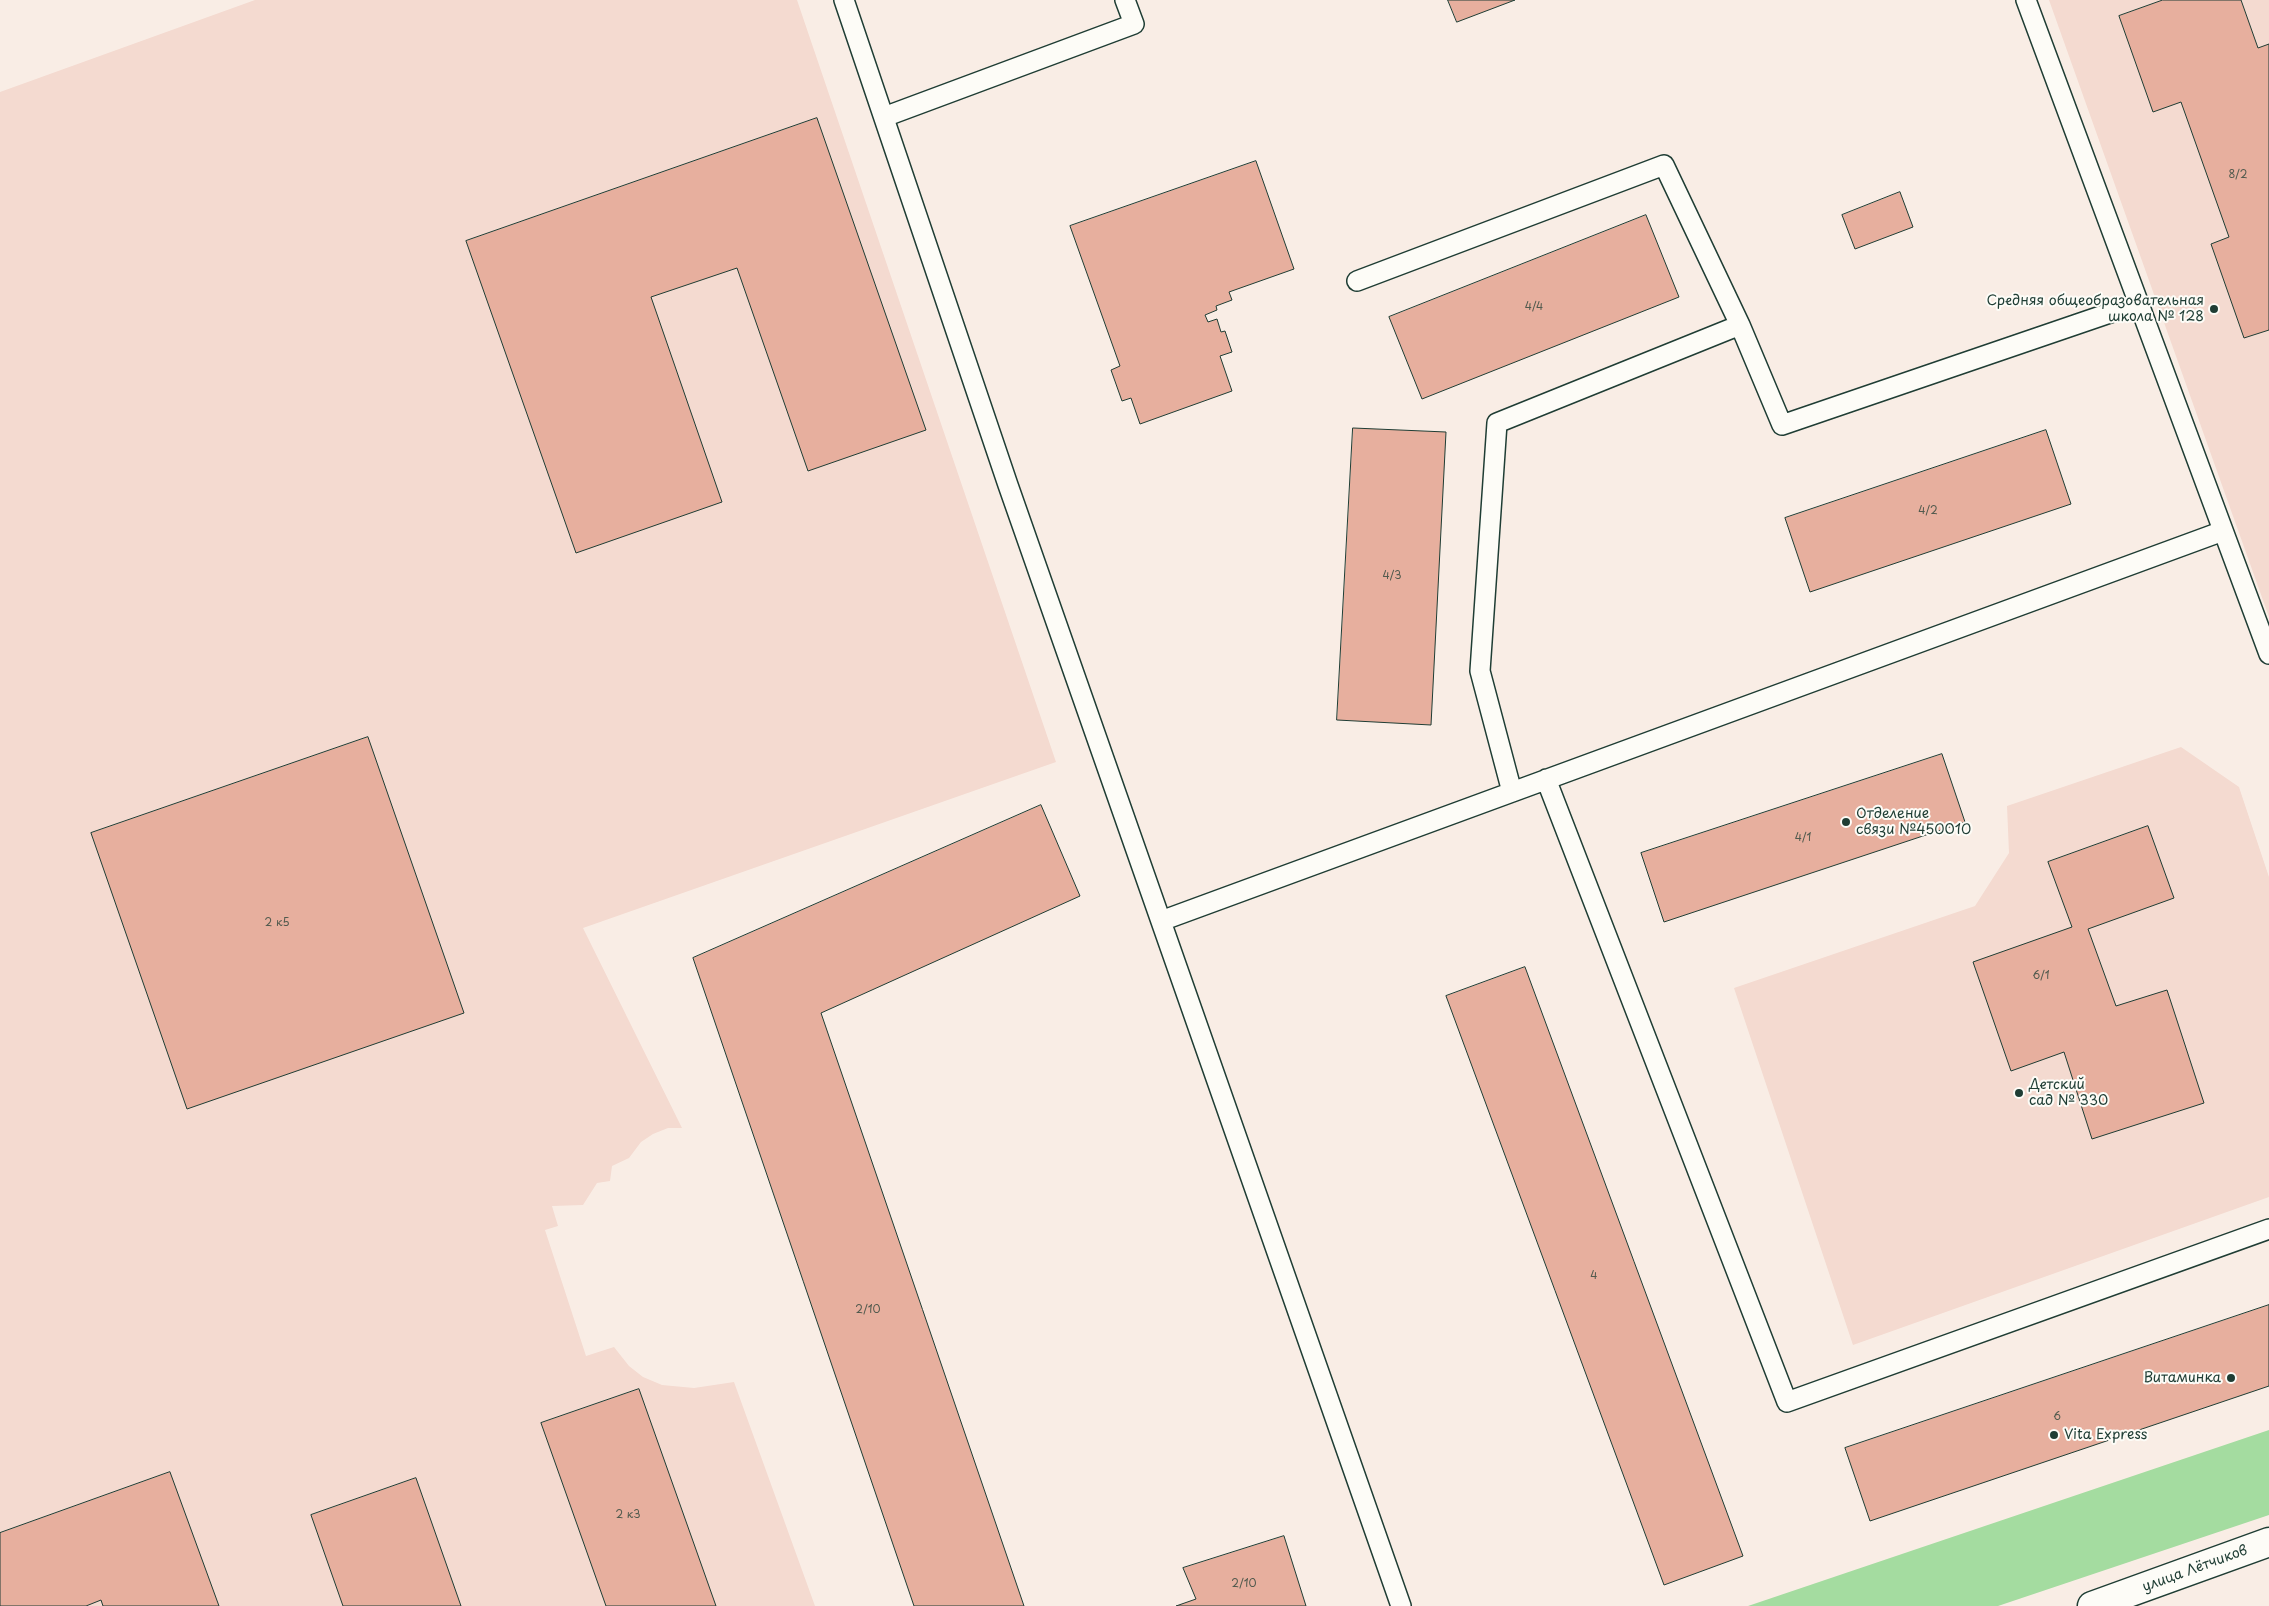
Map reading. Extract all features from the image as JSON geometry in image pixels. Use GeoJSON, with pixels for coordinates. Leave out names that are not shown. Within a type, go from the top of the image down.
{"type":"FeatureCollection","features":[{"type":"Feature","properties":{"kind":"street","name":"улица Лётчиков"},"geometry":{"type":"LineString","coordinates":[[2092,1606],[2269,1542]]}},
{"type":"Feature","properties":{"kind":"lane"},"geometry":{"type":"LineString","coordinates":[[844,0],[1008,484],[1401,1606]]}},
{"type":"Feature","properties":{"kind":"lane"},"geometry":{"type":"LineString","coordinates":[[884,117],[1134,24],[1125,0]]}},
{"type":"Feature","properties":{"kind":"lane"},"geometry":{"type":"LineString","coordinates":[[2026,0],[2269,654]]}},
{"type":"Feature","properties":{"kind":"lane"},"geometry":{"type":"LineString","coordinates":[[1357,281],[1664,165],[1740,325],[1782,425],[2139,303]]}},
{"type":"Feature","properties":{"kind":"lane"},"geometry":{"type":"LineString","coordinates":[[1512,792],[1480,671],[1497,423],[1740,325]]}},
{"type":"Feature","properties":{"kind":"lane"},"geometry":{"type":"LineString","coordinates":[[1161,921],[2223,531]]}},
{"type":"Feature","properties":{"kind":"lane"},"geometry":{"type":"LineString","coordinates":[[1546,779],[1787,1402],[2269,1229]]}},
{"type":"Feature","properties":{"kind":"shaded area"},"geometry":{"type":"Polygon","coordinates":[[[255,0],[797,0],[1056,762],[583,928],[682,1128],[668,1128],[653,1134],[641,1142],[629,1158],[612,1166],[610,1181],[597,1183],[583,1205],[552,1206],[558,1226],[545,1230],[586,1356],[614,1347],[629,1366],[643,1377],[662,1385],[694,1388],[734,1382],[815,1606],[0,1606],[0,92],[255,0]]]}},
{"type":"Feature","properties":{"kind":"shaded area","name":"Средняя общеобразовательная школа № 128"},"geometry":{"type":"Polygon","coordinates":[[[2049,0],[2269,0],[2269,617],[2049,0]]]}},
{"type":"Feature","properties":{"kind":"shaded area","name":"Детский сад № 330"},"geometry":{"type":"Polygon","coordinates":[[[2181,747],[2239,787],[2269,877],[2269,1197],[1853,1345],[1734,988],[1975,906],[2009,853],[2007,806],[2181,747]]]}},
{"type":"Feature","properties":{"kind":"green space"},"geometry":{"type":"Polygon","coordinates":[[[2269,1430],[2269,1515],[1998,1606],[1748,1606],[2269,1430]]]}},
{"type":"Feature","properties":{"kind":"building"},"geometry":{"type":"Polygon","coordinates":[[[1448,0],[1515,0],[1457,22],[1448,0]]]}},
{"type":"Feature","properties":{"kind":"building"},"geometry":{"type":"Polygon","coordinates":[[[2163,0],[2241,0],[2258,48],[2269,44],[2269,330],[2244,338],[2211,244],[2229,237],[2181,102],[2153,112],[2119,16],[2163,0]]]}},
{"type":"Feature","properties":{"kind":"building"},"geometry":{"type":"Polygon","coordinates":[[[817,118],[926,430],[808,471],[737,268],[651,297],[722,502],[576,553],[466,241],[817,118]]]}},
{"type":"Feature","properties":{"kind":"building"},"geometry":{"type":"Polygon","coordinates":[[[1256,161],[1294,269],[1229,292],[1232,300],[1216,306],[1217,310],[1205,315],[1208,322],[1217,319],[1221,332],[1225,331],[1232,352],[1220,356],[1232,391],[1140,424],[1131,398],[1122,401],[1111,370],[1120,366],[1070,226],[1256,161]]]}},
{"type":"Feature","properties":{"kind":"building"},"geometry":{"type":"Polygon","coordinates":[[[1900,192],[1913,227],[1855,249],[1842,215],[1900,192]]]}},
{"type":"Feature","properties":{"kind":"building"},"geometry":{"type":"Polygon","coordinates":[[[1646,215],[1679,297],[1422,399],[1389,317],[1646,215]]]}},
{"type":"Feature","properties":{"kind":"building"},"geometry":{"type":"Polygon","coordinates":[[[1353,428],[1446,432],[1431,725],[1337,720],[1353,428]]]}},
{"type":"Feature","properties":{"kind":"building"},"geometry":{"type":"Polygon","coordinates":[[[2046,430],[2071,504],[1810,592],[1785,518],[2046,430]]]}},
{"type":"Feature","properties":{"kind":"building"},"geometry":{"type":"Polygon","coordinates":[[[368,737],[464,1013],[187,1109],[91,833],[368,737]]]}},
{"type":"Feature","properties":{"kind":"building"},"geometry":{"type":"Polygon","coordinates":[[[1942,754],[1965,822],[1664,922],[1641,853],[1942,754]]]}},
{"type":"Feature","properties":{"kind":"building"},"geometry":{"type":"Polygon","coordinates":[[[1041,805],[1080,896],[821,1013],[1024,1606],[914,1606],[693,958],[1041,805]]]}},
{"type":"Feature","properties":{"kind":"building"},"geometry":{"type":"Polygon","coordinates":[[[2148,826],[2174,898],[2088,929],[2116,1006],[2167,990],[2204,1103],[2092,1139],[2064,1052],[2011,1071],[1973,962],[2072,927],[2048,862],[2148,826]]]}},
{"type":"Feature","properties":{"kind":"building"},"geometry":{"type":"Polygon","coordinates":[[[1525,967],[1743,1556],[1664,1585],[1446,996],[1525,967]]]}},
{"type":"Feature","properties":{"kind":"building"},"geometry":{"type":"Polygon","coordinates":[[[2269,1305],[2269,1386],[1870,1521],[1845,1448],[2269,1305]]]}},
{"type":"Feature","properties":{"kind":"building"},"geometry":{"type":"Polygon","coordinates":[[[639,1389],[716,1606],[606,1606],[541,1423],[639,1389]]]}},
{"type":"Feature","properties":{"kind":"building"},"geometry":{"type":"Polygon","coordinates":[[[170,1472],[219,1606],[103,1606],[101,1600],[86,1606],[0,1606],[0,1533],[170,1472]]]}},
{"type":"Feature","properties":{"kind":"building"},"geometry":{"type":"Polygon","coordinates":[[[416,1478],[461,1606],[343,1606],[311,1515],[416,1478]]]}},
{"type":"Feature","properties":{"kind":"building"},"geometry":{"type":"Polygon","coordinates":[[[1284,1536],[1306,1606],[1176,1606],[1196,1599],[1183,1568],[1284,1536]]]}},
{"type":"Feature","properties":{"kind":"place","name":"Средняя общеобразовательная школа № 128"},"geometry":{"type":"Point","coordinates":[2214,309]}},
{"type":"Feature","properties":{"kind":"place","name":"Отделение связи №450010"},"geometry":{"type":"Point","coordinates":[1846,822]}},
{"type":"Feature","properties":{"kind":"place","name":"Детский сад № 330"},"geometry":{"type":"Point","coordinates":[2019,1093]}},
{"type":"Feature","properties":{"kind":"place","name":"Витаминка"},"geometry":{"type":"Point","coordinates":[2231,1378]}},
{"type":"Feature","properties":{"kind":"place","name":"Vita Express"},"geometry":{"type":"Point","coordinates":[2054,1435]}}]}
